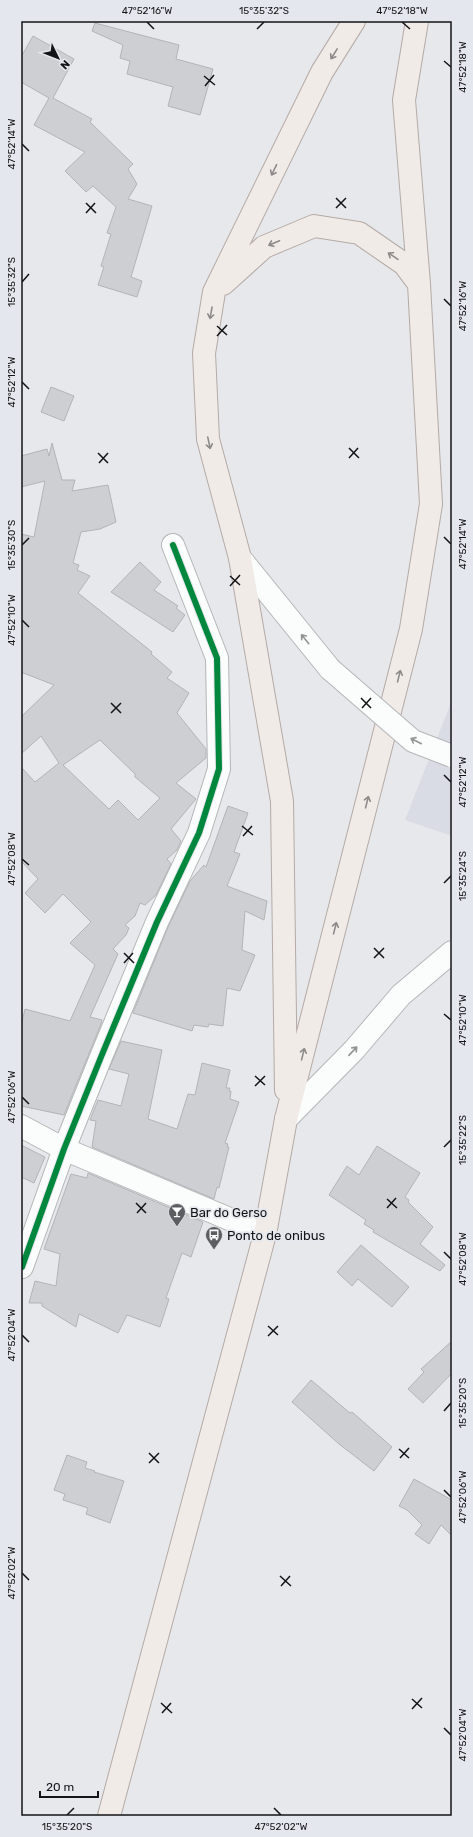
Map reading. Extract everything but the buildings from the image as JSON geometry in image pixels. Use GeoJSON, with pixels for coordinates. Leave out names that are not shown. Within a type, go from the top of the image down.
{"type":"FeatureCollection","features":[{"type":"Feature","properties":{"kind":"main road"},"geometry":{"type":"LineString","coordinates":[[286,1119],[282,801],[240,558],[208,439],[204,353],[214,292],[322,72],[354,21]]}},
{"type":"Feature","properties":{"kind":"main road"},"geometry":{"type":"LineString","coordinates":[[109,1816],[265,1234],[286,1119],[410,630],[432,504],[419,284],[404,100],[417,21]]}},
{"type":"Feature","properties":{"kind":"main road"},"geometry":{"type":"LineString","coordinates":[[214,292],[264,247],[314,226],[359,233],[404,264],[419,284]]}},
{"type":"Feature","properties":{"kind":"street"},"geometry":{"type":"LineString","coordinates":[[22,1267],[64,1149],[157,922],[199,833],[219,769],[217,658],[173,545]]}},
{"type":"Feature","properties":{"kind":"street"},"geometry":{"type":"LineString","coordinates":[[240,558],[330,669],[413,741],[452,756]]}},
{"type":"Feature","properties":{"kind":"street"},"geometry":{"type":"LineString","coordinates":[[286,1119],[354,1050],[401,995],[452,952]]}},
{"type":"Feature","properties":{"kind":"street"},"geometry":{"type":"LineString","coordinates":[[21,1126],[64,1149],[265,1234]]}},
{"type":"Feature","properties":{"kind":"shaded area"},"geometry":{"type":"Polygon","coordinates":[[[452,700],[452,836],[405,820],[452,700]]]}},
{"type":"Feature","properties":{"kind":"cycle path"},"geometry":{"type":"LineString","coordinates":[[22,1267],[64,1149],[101,1057],[157,922],[199,833],[219,769],[217,658],[173,545]]}},
{"type":"Feature","properties":{"kind":"place","name":"Bar do Gerso"},"geometry":{"type":"Point","coordinates":[177,1227]}},
{"type":"Feature","properties":{"kind":"place","name":"Ponto de onibus"},"geometry":{"type":"Point","coordinates":[214,1250]}}]}
